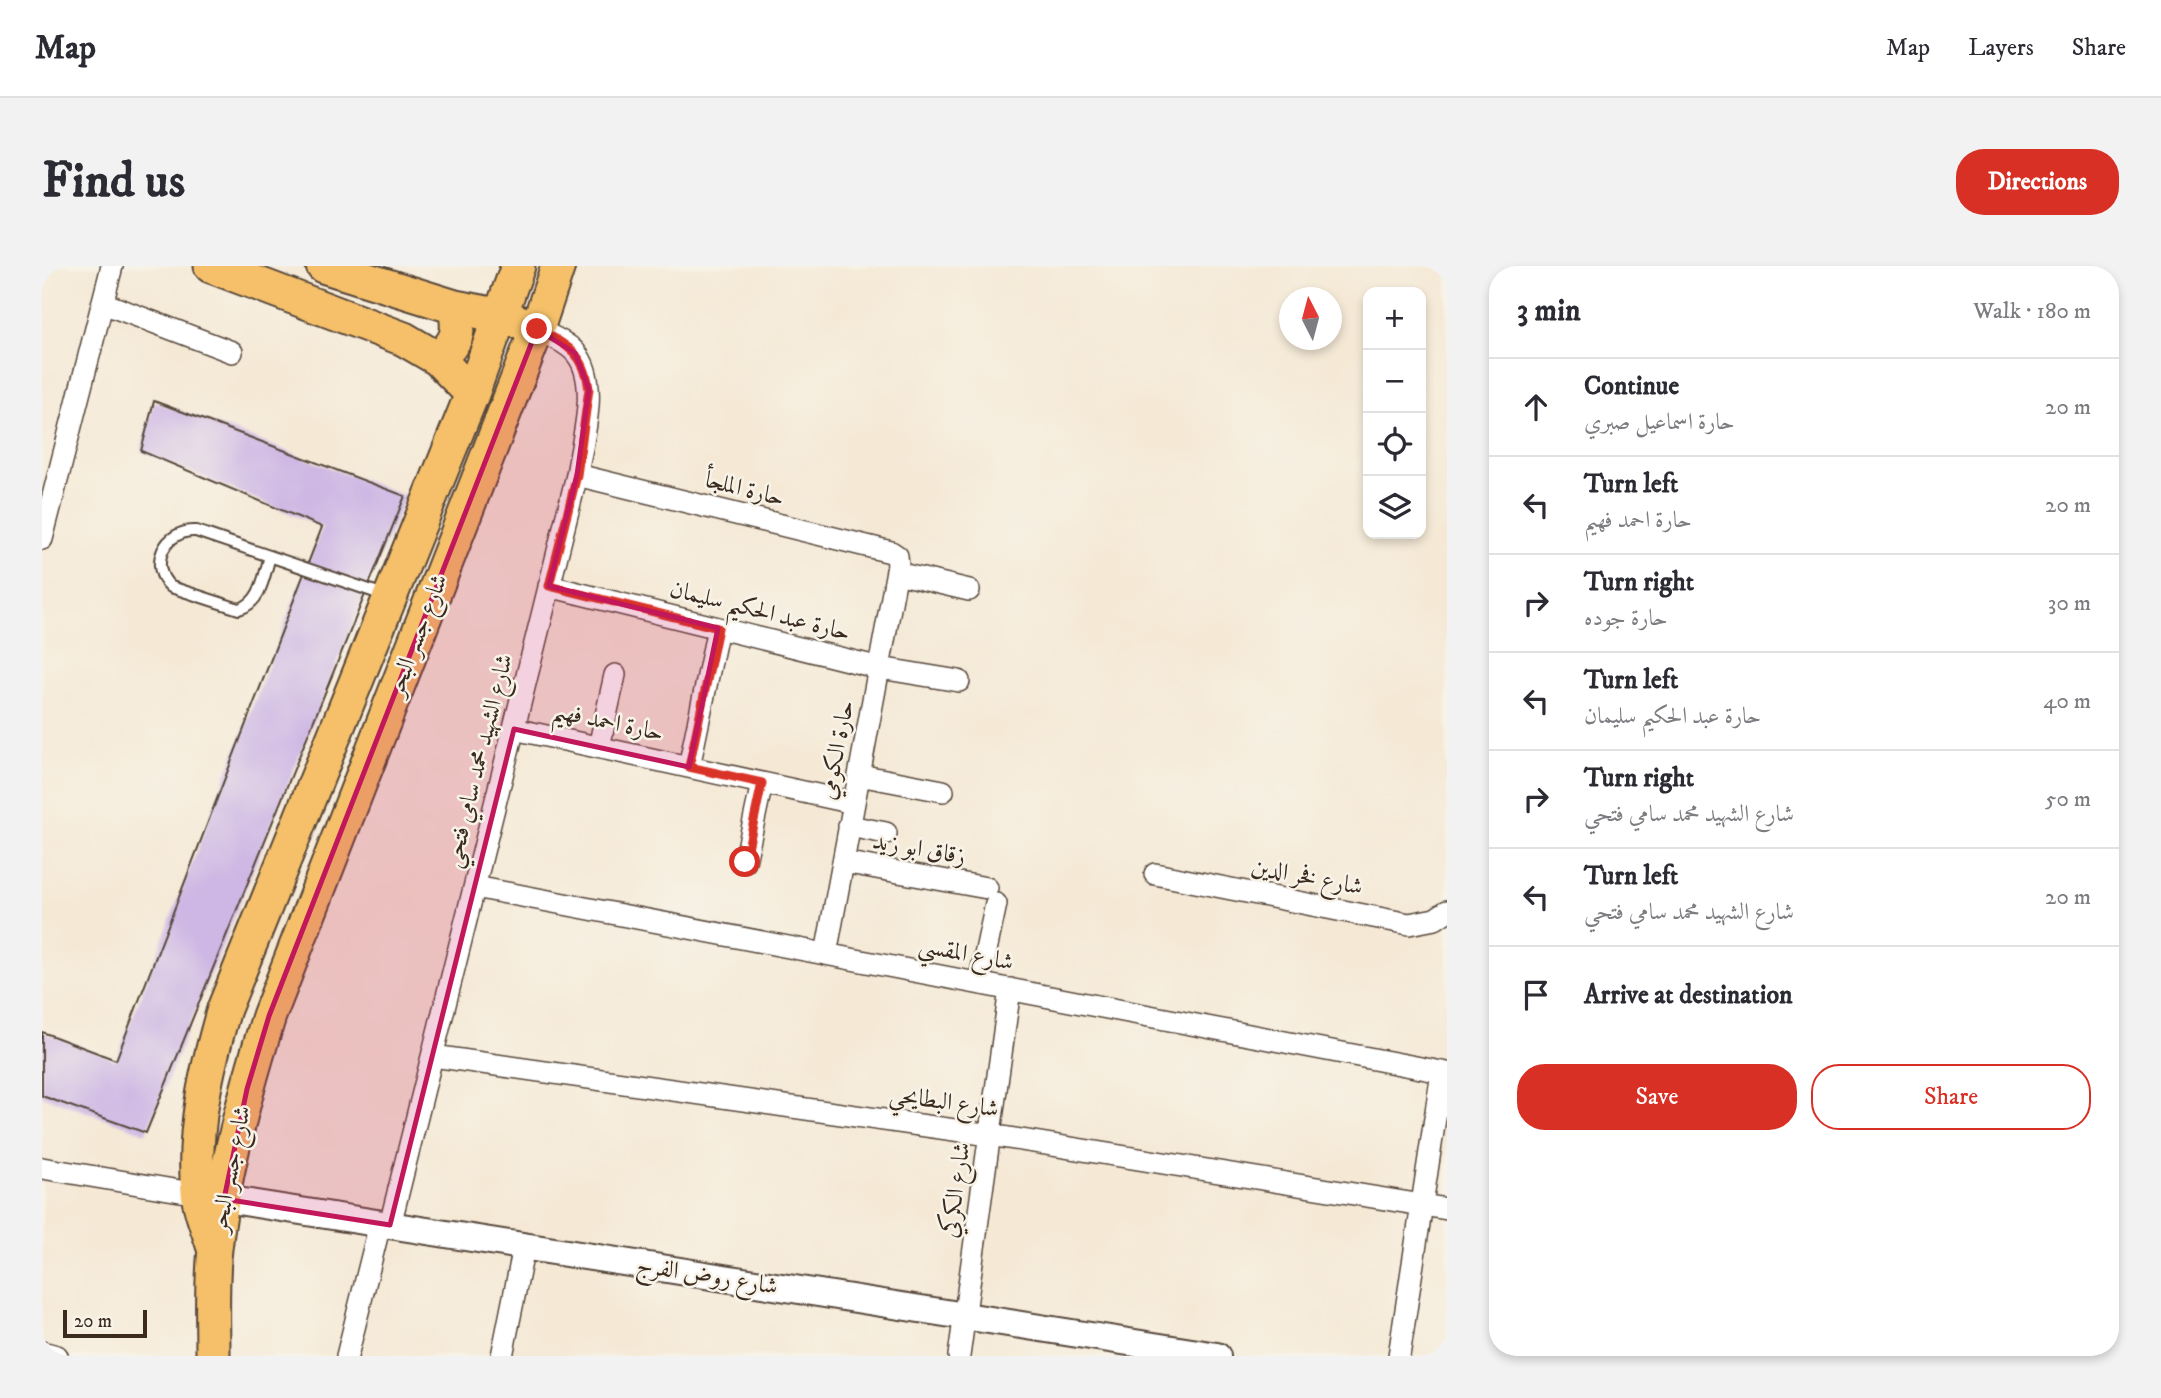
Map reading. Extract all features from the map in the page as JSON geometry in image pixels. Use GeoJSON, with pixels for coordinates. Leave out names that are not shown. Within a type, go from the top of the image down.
{"type":"FeatureCollection","features":[{"type":"Feature","properties":{"kind":"main road"},"geometry":{"type":"LineString","coordinates":[[211,266],[404,339],[438,359],[472,394]]}},
{"type":"Feature","properties":{"kind":"main road"},"geometry":{"type":"LineString","coordinates":[[323,266],[455,307],[502,316],[537,329]]}},
{"type":"Feature","properties":{"kind":"main road","name":"شارع جسر البحر"},"geometry":{"type":"LineString","coordinates":[[213,1356],[215,1250],[211,1196],[197,1154],[202,1105],[224,1009],[472,394],[518,266]]}},
{"type":"Feature","properties":{"kind":"main road","name":"شارع جسر البحر"},"geometry":{"type":"LineString","coordinates":[[211,1196],[238,1124],[269,1016],[537,329],[558,266]]}},
{"type":"Feature","properties":{"kind":"main road"},"geometry":{"type":"LineString","coordinates":[[438,359],[457,338],[459,325],[455,307]]}},
{"type":"Feature","properties":{"kind":"street"},"geometry":{"type":"LineString","coordinates":[[42,538],[112,266]]}},
{"type":"Feature","properties":{"kind":"street"},"geometry":{"type":"LineString","coordinates":[[103,303],[232,352]]}},
{"type":"Feature","properties":{"kind":"street","name":"شارع الشهيد محمد سامي فتحي"},"geometry":{"type":"LineString","coordinates":[[346,1356],[433,1056],[577,475],[588,402],[588,376],[575,353],[565,344],[537,329]]}},
{"type":"Feature","properties":{"kind":"street","name":"حارة الملجأ"},"geometry":{"type":"LineString","coordinates":[[577,475],[891,552],[897,565],[969,590]]}},
{"type":"Feature","properties":{"kind":"street","name":"حارة الكومي"},"geometry":{"type":"LineString","coordinates":[[826,954],[897,565]]}},
{"type":"Feature","properties":{"kind":"street","name":"حارة عبد الحكيم سليمان"},"geometry":{"type":"LineString","coordinates":[[549,586],[880,668],[959,681]]}},
{"type":"Feature","properties":{"kind":"street"},"geometry":{"type":"LineString","coordinates":[[689,767],[718,628]]}},
{"type":"Feature","properties":{"kind":"street"},"geometry":{"type":"LineString","coordinates":[[599,747],[615,675]]}},
{"type":"Feature","properties":{"kind":"street","name":"حارة احمد فهيم"},"geometry":{"type":"LineString","coordinates":[[514,729],[854,803]]}},
{"type":"Feature","properties":{"kind":"street"},"geometry":{"type":"LineString","coordinates":[[859,775],[943,791]]}},
{"type":"Feature","properties":{"kind":"street"},"geometry":{"type":"LineString","coordinates":[[745,862],[762,783]]}},
{"type":"Feature","properties":{"kind":"street"},"geometry":{"type":"LineString","coordinates":[[849,826],[886,834]]}},
{"type":"Feature","properties":{"kind":"street","name":"زقاق ابو زيد"},"geometry":{"type":"LineString","coordinates":[[843,862],[991,896],[979,983]]}},
{"type":"Feature","properties":{"kind":"street","name":"شارع فخر الدين"},"geometry":{"type":"LineString","coordinates":[[1155,874],[1409,924],[1435,919],[1447,911]]}},
{"type":"Feature","properties":{"kind":"street","name":"شارع المقسي"},"geometry":{"type":"LineString","coordinates":[[475,887],[1445,1072]]}},
{"type":"Feature","properties":{"kind":"street","name":"شارع الكركي"},"geometry":{"type":"LineString","coordinates":[[959,1356],[1010,989]]}},
{"type":"Feature","properties":{"kind":"street","name":"شارع البطايحي"},"geometry":{"type":"LineString","coordinates":[[433,1056],[990,1135],[1447,1209]]}},
{"type":"Feature","properties":{"kind":"street"},"geometry":{"type":"LineString","coordinates":[[1399,1356],[1445,1072]]}},
{"type":"Feature","properties":{"kind":"street"},"geometry":{"type":"LineString","coordinates":[[42,1168],[211,1196]]}},
{"type":"Feature","properties":{"kind":"street","name":"شارع روض الفرج"},"geometry":{"type":"LineString","coordinates":[[211,1196],[1217,1356]]}},
{"type":"Feature","properties":{"kind":"street"},"geometry":{"type":"LineString","coordinates":[[502,1356],[524,1247]]}},
{"type":"Feature","properties":{"kind":"street"},"geometry":{"type":"LineString","coordinates":[[42,1352],[57,1356]]}},
{"type":"Feature","properties":{"kind":"lane"},"geometry":{"type":"LineString","coordinates":[[270,556],[254,601],[239,609],[172,587],[163,580],[159,571],[168,541],[185,530],[196,531],[270,556],[390,598]]}},
{"type":"Feature","properties":{"kind":"highlighted area"},"geometry":{"type":"Polygon","coordinates":[[[537,329],[575,353],[589,389],[577,475],[549,586],[718,628],[689,767],[514,729],[390,1225],[224,1199],[247,1089],[269,1016],[537,329]]]}},
{"type":"Feature","properties":{"kind":"building"},"geometry":{"type":"Polygon","coordinates":[[[154,401],[405,496],[146,1133],[42,1096],[42,1032],[116,1060],[322,527],[141,451],[154,401]]]}},
{"type":"Feature","properties":{"kind":"route"},"geometry":{"type":"LineString","coordinates":[[537,329],[565,344],[575,353],[583,363],[589,389],[577,475],[549,586],[718,628],[689,767],[762,783],[745,862]]}}]}
